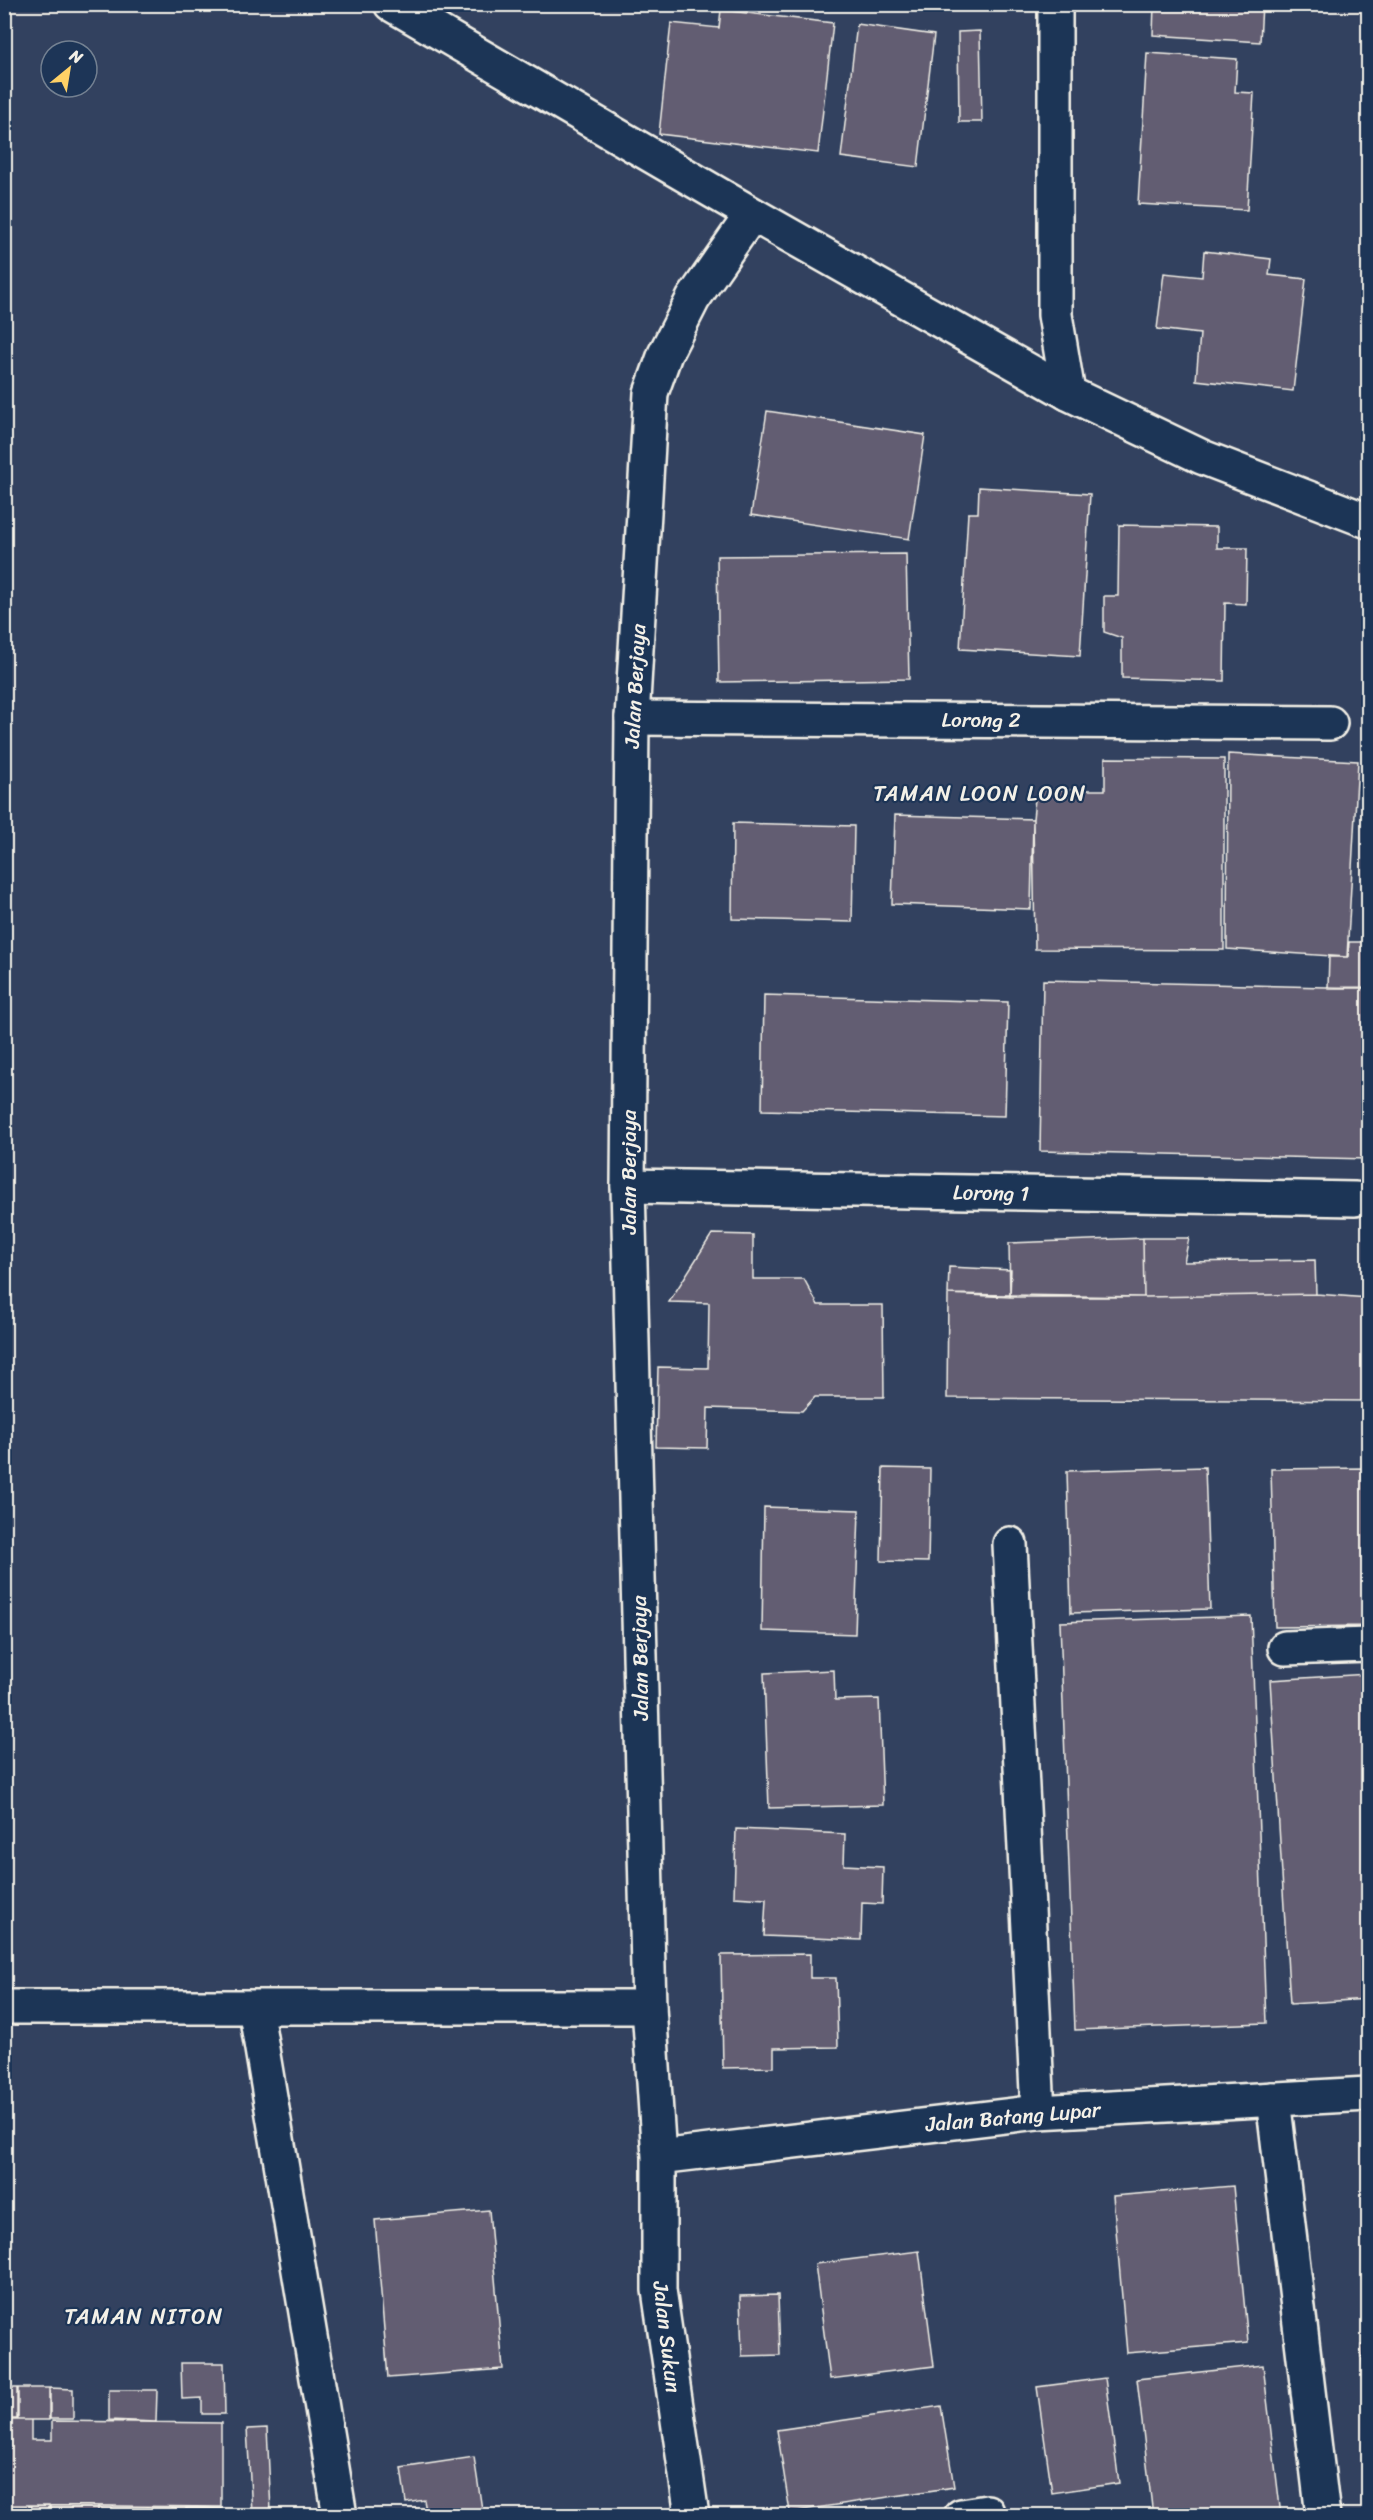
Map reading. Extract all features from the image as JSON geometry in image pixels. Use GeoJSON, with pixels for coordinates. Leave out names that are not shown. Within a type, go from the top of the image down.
{"type":"FeatureCollection","features":[{"type":"Feature","properties":{"kind":"street"},"geometry":{"type":"LineString","coordinates":[[391,4],[752,214],[1068,393],[1202,457],[1368,520]]}},
{"type":"Feature","properties":{"kind":"street"},"geometry":{"type":"LineString","coordinates":[[1055,4],[1055,315],[1068,393]]}},
{"type":"Feature","properties":{"kind":"street","name":"Jalan Berjaya"},"geometry":{"type":"LineString","coordinates":[[659,2157],[649,2007],[628,1186],[632,718],[651,393],[665,354],[693,299],[752,214]]}},
{"type":"Feature","properties":{"kind":"street","name":"Lorong 2"},"geometry":{"type":"LineString","coordinates":[[632,718],[1330,723]]}},
{"type":"Feature","properties":{"kind":"street","name":"Lorong 1"},"geometry":{"type":"LineString","coordinates":[[628,1186],[1355,1199]]}},
{"type":"Feature","properties":{"kind":"street"},"geometry":{"type":"LineString","coordinates":[[1010,1544],[1038,2112]]}},
{"type":"Feature","properties":{"kind":"street"},"geometry":{"type":"LineString","coordinates":[[1285,1648],[1368,1644]]}},
{"type":"Feature","properties":{"kind":"street"},"geometry":{"type":"LineString","coordinates":[[4,2007],[649,2007]]}},
{"type":"Feature","properties":{"kind":"street"},"geometry":{"type":"LineString","coordinates":[[255,2007],[340,2516]]}},
{"type":"Feature","properties":{"kind":"street","name":"Jalan Batang Lupar"},"geometry":{"type":"LineString","coordinates":[[659,2157],[1038,2112],[1368,2094]]}},
{"type":"Feature","properties":{"kind":"street"},"geometry":{"type":"LineString","coordinates":[[1273,2099],[1323,2516]]}},
{"type":"Feature","properties":{"kind":"street","name":"Jalan Sukun"},"geometry":{"type":"LineString","coordinates":[[659,2157],[659,2290],[692,2516]]}},
{"type":"Feature","properties":{"kind":"building"},"geometry":{"type":"Polygon","coordinates":[[[1154,4],[1262,4],[1260,42],[1153,35],[1154,4]]]}},
{"type":"Feature","properties":{"kind":"building"},"geometry":{"type":"Polygon","coordinates":[[[721,10],[833,23],[818,153],[659,134],[671,23],[719,28],[721,10]]]}},
{"type":"Feature","properties":{"kind":"building"},"geometry":{"type":"Polygon","coordinates":[[[857,24],[934,35],[918,167],[841,157],[857,24]]]}},
{"type":"Feature","properties":{"kind":"building"},"geometry":{"type":"Polygon","coordinates":[[[980,31],[982,122],[959,122],[958,32],[980,31]]]}},
{"type":"Feature","properties":{"kind":"building"},"geometry":{"type":"Polygon","coordinates":[[[1147,53],[1237,59],[1235,92],[1254,93],[1247,210],[1138,204],[1147,53]]]}},
{"type":"Feature","properties":{"kind":"building"},"geometry":{"type":"Polygon","coordinates":[[[1204,251],[1271,259],[1269,275],[1306,279],[1293,391],[1196,380],[1200,334],[1157,329],[1164,273],[1202,277],[1204,251]]]}},
{"type":"Feature","properties":{"kind":"building"},"geometry":{"type":"Polygon","coordinates":[[[767,411],[925,435],[909,539],[751,515],[767,411]]]}},
{"type":"Feature","properties":{"kind":"building"},"geometry":{"type":"Polygon","coordinates":[[[979,487],[1090,494],[1080,656],[960,649],[968,513],[978,513],[979,487]]]}},
{"type":"Feature","properties":{"kind":"building"},"geometry":{"type":"Polygon","coordinates":[[[1119,525],[1217,527],[1217,548],[1247,548],[1246,604],[1225,603],[1224,681],[1122,678],[1122,638],[1104,632],[1104,596],[1118,596],[1119,525]]]}},
{"type":"Feature","properties":{"kind":"building"},"geometry":{"type":"Polygon","coordinates":[[[906,554],[909,679],[719,682],[717,556],[906,554]]]}},
{"type":"Feature","properties":{"kind":"building"},"geometry":{"type":"Polygon","coordinates":[[[1228,754],[1358,761],[1347,957],[1227,949],[1228,754]]]}},
{"type":"Feature","properties":{"kind":"building"},"geometry":{"type":"Polygon","coordinates":[[[1105,758],[1224,759],[1224,950],[1035,949],[1033,819],[1035,799],[1040,790],[1105,790],[1105,758]]]}},
{"type":"Feature","properties":{"kind":"building"},"geometry":{"type":"Polygon","coordinates":[[[895,815],[1033,819],[1031,909],[892,904],[895,815]]]}},
{"type":"Feature","properties":{"kind":"building"},"geometry":{"type":"Polygon","coordinates":[[[733,823],[854,826],[852,922],[732,919],[733,823]]]}},
{"type":"Feature","properties":{"kind":"building"},"geometry":{"type":"Polygon","coordinates":[[[1349,942],[1368,942],[1368,987],[1328,988],[1329,957],[1348,957],[1349,942]]]}},
{"type":"Feature","properties":{"kind":"building"},"geometry":{"type":"Polygon","coordinates":[[[1043,980],[1368,988],[1368,1159],[1040,1151],[1043,980]]]}},
{"type":"Feature","properties":{"kind":"building"},"geometry":{"type":"Polygon","coordinates":[[[764,995],[1008,1002],[1005,1116],[762,1110],[764,995]]]}},
{"type":"Feature","properties":{"kind":"building"},"geometry":{"type":"Polygon","coordinates":[[[712,1234],[753,1235],[753,1279],[804,1279],[818,1305],[883,1305],[884,1397],[815,1397],[802,1411],[708,1408],[707,1448],[656,1447],[658,1367],[708,1368],[709,1303],[669,1302],[712,1234]]]}},
{"type":"Feature","properties":{"kind":"building"},"geometry":{"type":"Polygon","coordinates":[[[1143,1238],[1144,1297],[1010,1297],[1009,1243],[1143,1238]]]}},
{"type":"Feature","properties":{"kind":"building"},"geometry":{"type":"Polygon","coordinates":[[[1143,1238],[1189,1238],[1184,1262],[1315,1260],[1316,1294],[1144,1297],[1143,1238]]]}},
{"type":"Feature","properties":{"kind":"building"},"geometry":{"type":"Polygon","coordinates":[[[949,1267],[1011,1270],[1010,1297],[948,1294],[949,1267]]]}},
{"type":"Feature","properties":{"kind":"building"},"geometry":{"type":"Polygon","coordinates":[[[948,1294],[1144,1297],[1316,1294],[1368,1298],[1368,1401],[947,1398],[948,1294]]]}},
{"type":"Feature","properties":{"kind":"building"},"geometry":{"type":"Polygon","coordinates":[[[1205,1467],[1210,1609],[1071,1613],[1067,1471],[1205,1467]]]}},
{"type":"Feature","properties":{"kind":"building"},"geometry":{"type":"Polygon","coordinates":[[[883,1468],[930,1469],[928,1562],[881,1561],[883,1468]]]}},
{"type":"Feature","properties":{"kind":"building"},"geometry":{"type":"Polygon","coordinates":[[[1368,1468],[1368,1626],[1275,1627],[1271,1469],[1368,1468]]]}},
{"type":"Feature","properties":{"kind":"building"},"geometry":{"type":"Polygon","coordinates":[[[764,1507],[859,1510],[855,1634],[762,1631],[764,1507]]]}},
{"type":"Feature","properties":{"kind":"building"},"geometry":{"type":"Polygon","coordinates":[[[1251,1616],[1266,2023],[1075,2030],[1060,1622],[1251,1616]]]}},
{"type":"Feature","properties":{"kind":"building"},"geometry":{"type":"Polygon","coordinates":[[[834,1670],[835,1700],[879,1699],[883,1805],[769,1808],[764,1673],[834,1670]]]}},
{"type":"Feature","properties":{"kind":"building"},"geometry":{"type":"Polygon","coordinates":[[[1368,1674],[1368,1999],[1290,2004],[1270,1680],[1368,1674]]]}},
{"type":"Feature","properties":{"kind":"building"},"geometry":{"type":"Polygon","coordinates":[[[736,1829],[845,1834],[844,1865],[883,1867],[882,1904],[862,1903],[861,1940],[764,1936],[766,1899],[734,1897],[736,1829]]]}},
{"type":"Feature","properties":{"kind":"building"},"geometry":{"type":"Polygon","coordinates":[[[810,1954],[810,1978],[836,1978],[838,2047],[774,2048],[774,2067],[723,2068],[721,1955],[810,1954]]]}},
{"type":"Feature","properties":{"kind":"building"},"geometry":{"type":"Polygon","coordinates":[[[1233,2186],[1248,2343],[1127,2353],[1113,2196],[1233,2186]]]}},
{"type":"Feature","properties":{"kind":"building"},"geometry":{"type":"Polygon","coordinates":[[[489,2210],[503,2369],[388,2378],[375,2220],[489,2210]]]}},
{"type":"Feature","properties":{"kind":"building"},"geometry":{"type":"Polygon","coordinates":[[[919,2251],[934,2366],[830,2379],[815,2264],[919,2251]]]}},
{"type":"Feature","properties":{"kind":"building"},"geometry":{"type":"Polygon","coordinates":[[[778,2295],[780,2355],[742,2356],[740,2296],[778,2295]]]}},
{"type":"Feature","properties":{"kind":"building"},"geometry":{"type":"Polygon","coordinates":[[[1361,2345],[1368,2345],[1368,2437],[1361,2345]]]}},
{"type":"Feature","properties":{"kind":"building"},"geometry":{"type":"Polygon","coordinates":[[[181,2363],[224,2363],[225,2414],[202,2414],[202,2398],[182,2399],[181,2363]]]}},
{"type":"Feature","properties":{"kind":"building"},"geometry":{"type":"Polygon","coordinates":[[[1263,2365],[1281,2516],[1153,2516],[1137,2379],[1263,2365]]]}},
{"type":"Feature","properties":{"kind":"building"},"geometry":{"type":"Polygon","coordinates":[[[1105,2378],[1119,2483],[1052,2493],[1037,2387],[1105,2378]]]}},
{"type":"Feature","properties":{"kind":"building"},"geometry":{"type":"Polygon","coordinates":[[[4,2388],[17,2388],[17,2419],[4,2419],[4,2388]]]}},
{"type":"Feature","properties":{"kind":"building"},"geometry":{"type":"Polygon","coordinates":[[[18,2388],[49,2388],[49,2420],[18,2420],[18,2388]]]}},
{"type":"Feature","properties":{"kind":"building"},"geometry":{"type":"Polygon","coordinates":[[[50,2388],[73,2389],[73,2419],[50,2419],[50,2388]]]}},
{"type":"Feature","properties":{"kind":"building"},"geometry":{"type":"Polygon","coordinates":[[[109,2390],[157,2390],[156,2422],[109,2420],[109,2390]]]}},
{"type":"Feature","properties":{"kind":"building"},"geometry":{"type":"Polygon","coordinates":[[[941,2406],[954,2487],[790,2512],[777,2430],[941,2406]]]}},
{"type":"Feature","properties":{"kind":"building"},"geometry":{"type":"Polygon","coordinates":[[[4,2420],[31,2420],[31,2440],[52,2440],[52,2421],[221,2423],[221,2507],[4,2505],[4,2420]]]}},
{"type":"Feature","properties":{"kind":"building"},"geometry":{"type":"Polygon","coordinates":[[[267,2428],[271,2511],[252,2512],[247,2429],[267,2428]]]}},
{"type":"Feature","properties":{"kind":"building"},"geometry":{"type":"Polygon","coordinates":[[[474,2457],[483,2516],[427,2516],[424,2500],[406,2503],[401,2468],[474,2457]]]}},
{"type":"Feature","properties":{"kind":"building"},"geometry":{"type":"Polygon","coordinates":[[[1365,2484],[1368,2484],[1368,2516],[1365,2484]]]}},
{"type":"Feature","properties":{"kind":"building"},"geometry":{"type":"Polygon","coordinates":[[[6,2505],[31,2505],[31,2516],[6,2516],[6,2505]]]}},
{"type":"Feature","properties":{"kind":"building"},"geometry":{"type":"Polygon","coordinates":[[[32,2505],[49,2505],[49,2516],[31,2516],[32,2505]]]}},
{"type":"Feature","properties":{"kind":"building"},"geometry":{"type":"Polygon","coordinates":[[[50,2506],[98,2506],[98,2516],[50,2516],[50,2506]]]}},
{"type":"Feature","properties":{"kind":"building"},"geometry":{"type":"Polygon","coordinates":[[[98,2506],[147,2507],[147,2516],[98,2516],[98,2506]]]}},
{"type":"Feature","properties":{"kind":"building"},"geometry":{"type":"Polygon","coordinates":[[[148,2507],[186,2507],[186,2516],[147,2516],[148,2507]]]}},
{"type":"Feature","properties":{"kind":"building"},"geometry":{"type":"Polygon","coordinates":[[[187,2508],[222,2509],[221,2516],[187,2516],[187,2508]]]}},
{"type":"Feature","properties":{"kind":"district","name":"TAMAN LOON LOON"},"geometry":{"type":"Point","coordinates":[980,793]}},
{"type":"Feature","properties":{"kind":"district","name":"TAMAN NITON"},"geometry":{"type":"Point","coordinates":[144,2316]}}]}
